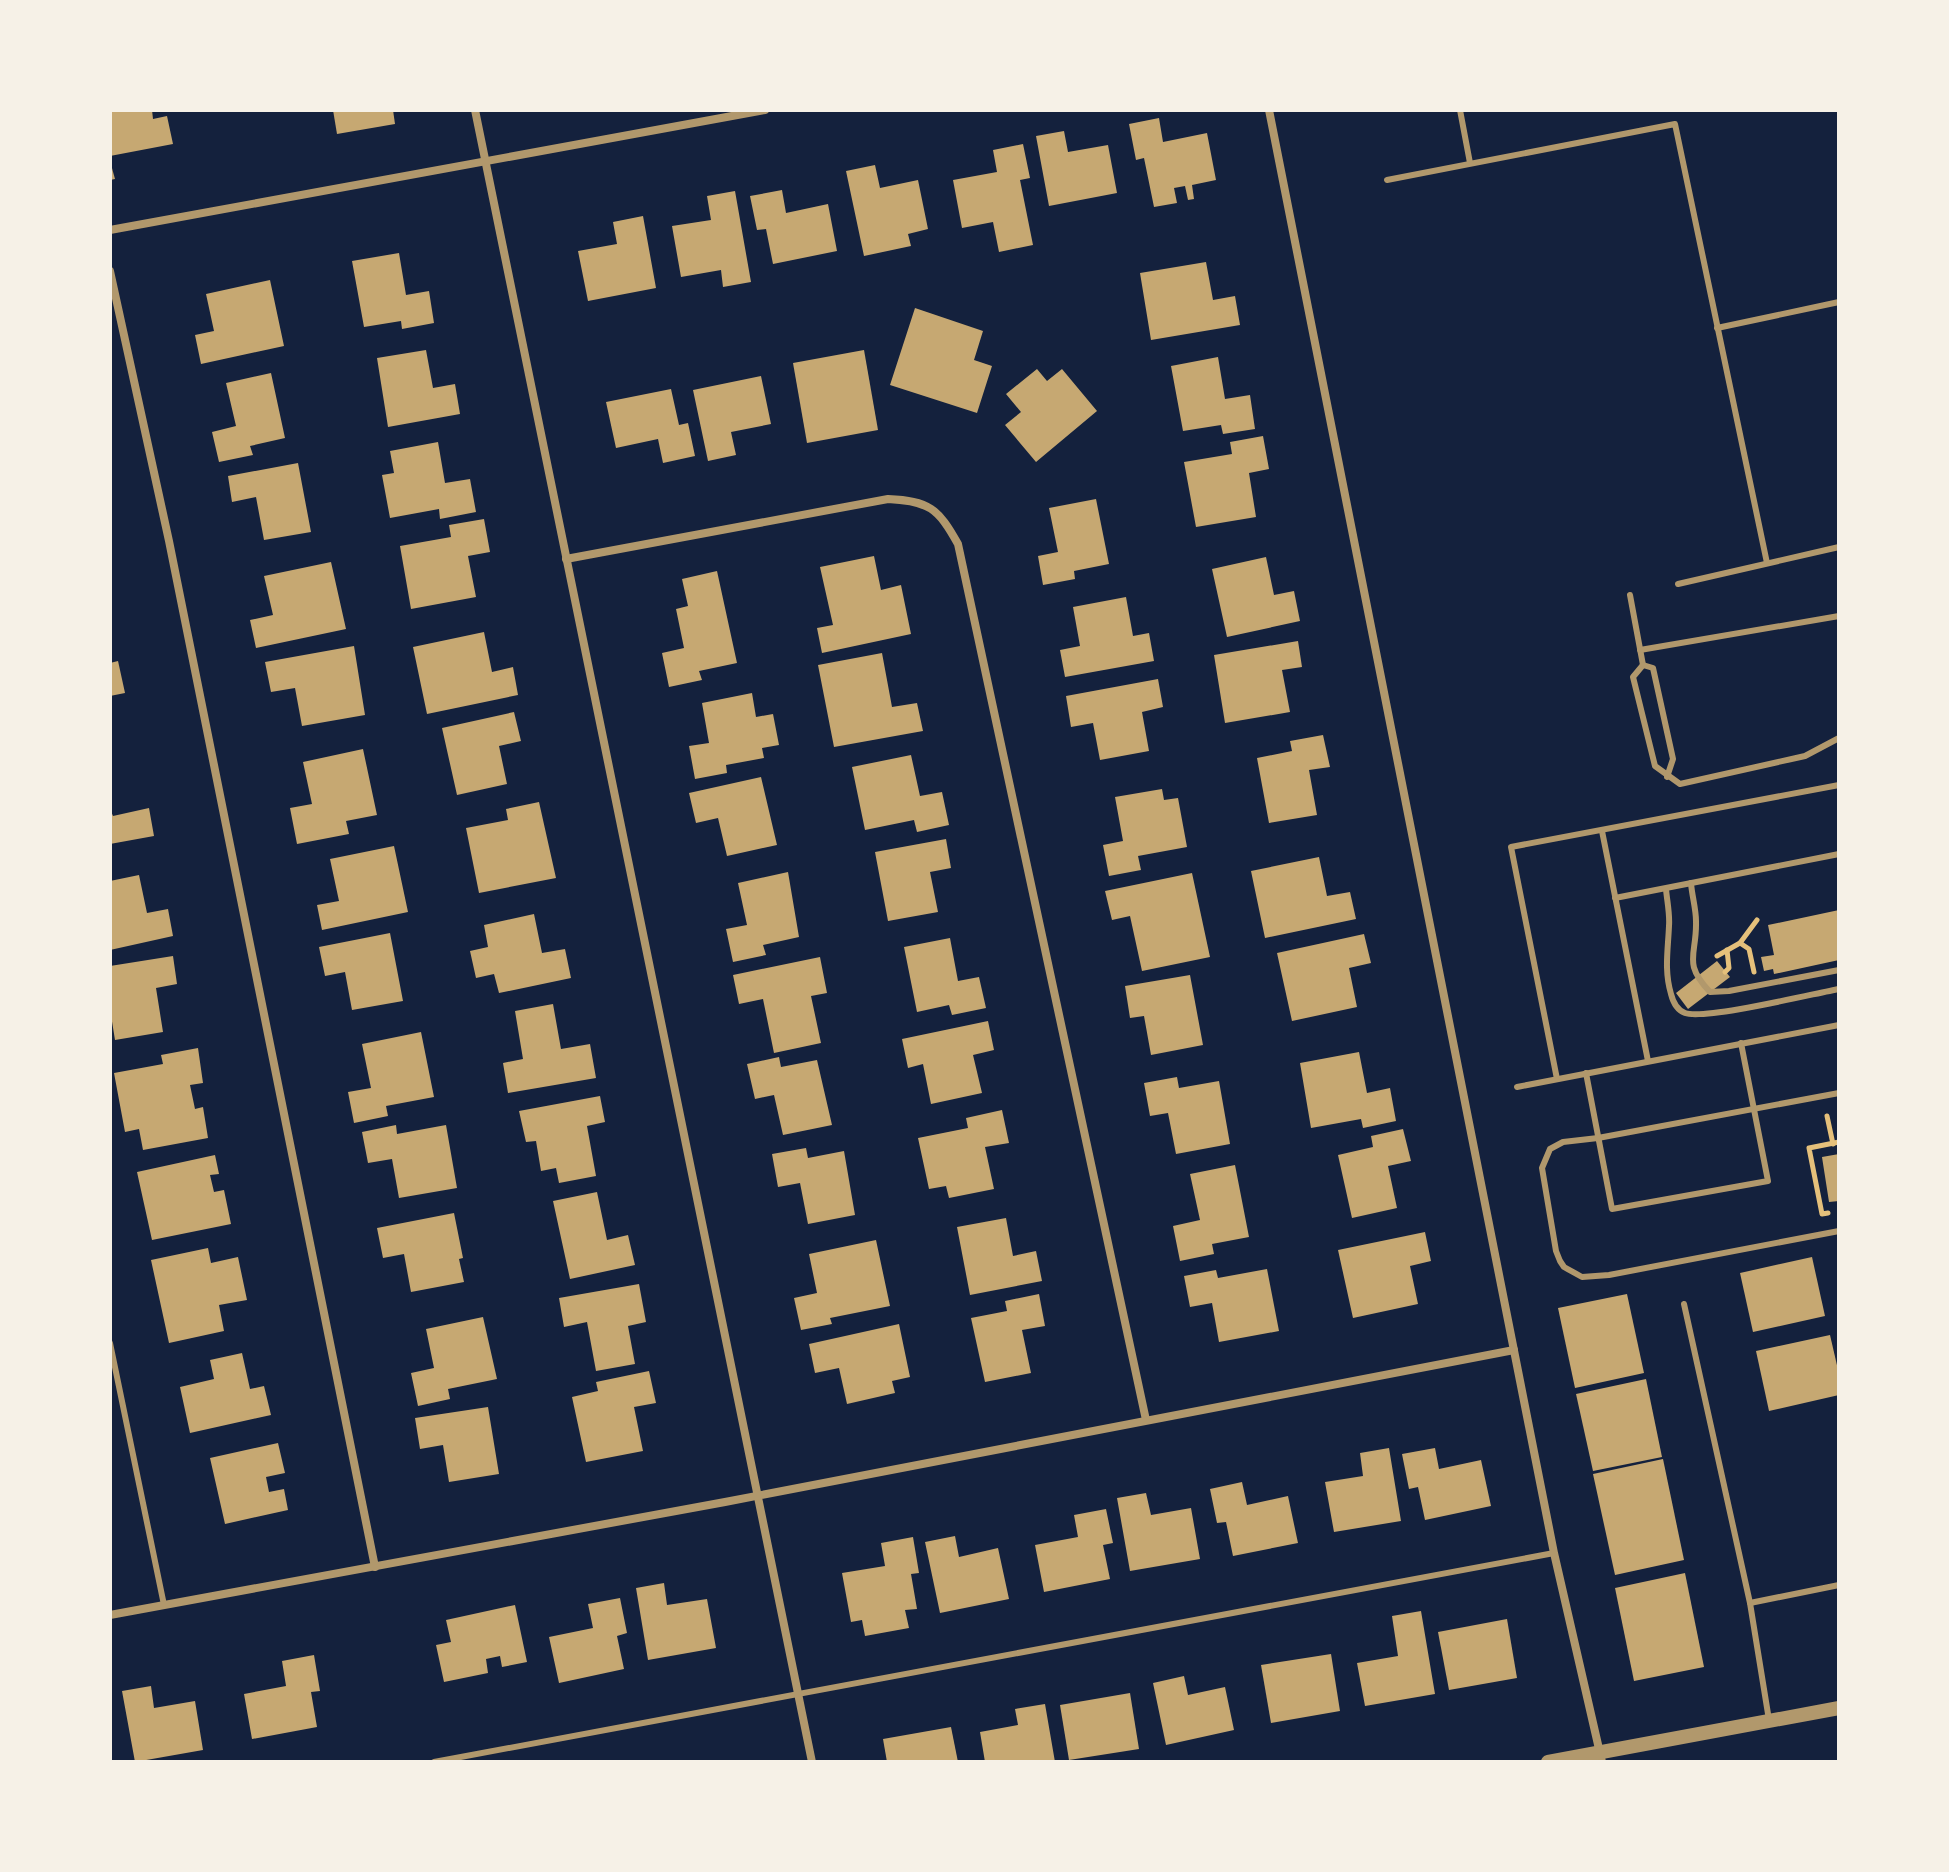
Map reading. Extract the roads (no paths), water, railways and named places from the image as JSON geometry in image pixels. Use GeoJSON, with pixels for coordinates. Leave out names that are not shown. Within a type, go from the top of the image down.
{"type":"FeatureCollection","features":[{"type":"Feature","properties":{"kind":"street"},"geometry":{"type":"LineString","coordinates":[[475,110],[812,1762]]}},
{"type":"Feature","properties":{"kind":"street"},"geometry":{"type":"LineString","coordinates":[[110,230],[765,110]]}},
{"type":"Feature","properties":{"kind":"street"},"geometry":{"type":"LineString","coordinates":[[1269,110],[1554,1553],[1601,1757]]}},
{"type":"Feature","properties":{"kind":"street"},"geometry":{"type":"LineString","coordinates":[[110,271],[172,556],[375,1567]]}},
{"type":"Feature","properties":{"kind":"street"},"geometry":{"type":"LineString","coordinates":[[566,559],[888,499],[910,500],[932,508],[948,525],[958,544],[1146,1420]]}},
{"type":"Feature","properties":{"kind":"street"},"geometry":{"type":"LineString","coordinates":[[110,1615],[1514,1350]]}},
{"type":"Feature","properties":{"kind":"street"},"geometry":{"type":"LineString","coordinates":[[1548,1762],[1601,1757],[1839,1708]]}},
{"type":"Feature","properties":{"kind":"lane"},"geometry":{"type":"LineString","coordinates":[[1460,110],[1470,163]]}},
{"type":"Feature","properties":{"kind":"lane"},"geometry":{"type":"LineString","coordinates":[[1387,180],[1675,124],[1767,563]]}},
{"type":"Feature","properties":{"kind":"lane"},"geometry":{"type":"LineString","coordinates":[[1717,328],[1839,302]]}},
{"type":"Feature","properties":{"kind":"lane"},"geometry":{"type":"LineString","coordinates":[[1678,584],[1839,547]]}},
{"type":"Feature","properties":{"kind":"lane"},"geometry":{"type":"LineString","coordinates":[[1630,595],[1643,665]]}},
{"type":"Feature","properties":{"kind":"lane"},"geometry":{"type":"LineString","coordinates":[[1640,650],[1839,616]]}},
{"type":"Feature","properties":{"kind":"lane"},"geometry":{"type":"LineString","coordinates":[[1643,665],[1653,668],[1673,759],[1667,777]]}},
{"type":"Feature","properties":{"kind":"lane"},"geometry":{"type":"LineString","coordinates":[[1643,665],[1633,677],[1655,766],[1680,784],[1805,756],[1839,738]]}},
{"type":"Feature","properties":{"kind":"lane"},"geometry":{"type":"LineString","coordinates":[[1557,1079],[1511,847],[1839,785]]}},
{"type":"Feature","properties":{"kind":"lane"},"geometry":{"type":"LineString","coordinates":[[1602,831],[1648,1061]]}},
{"type":"Feature","properties":{"kind":"lane"},"geometry":{"type":"LineString","coordinates":[[1615,898],[1839,854]]}},
{"type":"Feature","properties":{"kind":"lane"},"geometry":{"type":"LineString","coordinates":[[1691,883],[1696,922],[1692,964],[1697,978],[1710,992],[1839,970]]}},
{"type":"Feature","properties":{"kind":"lane"},"geometry":{"type":"LineString","coordinates":[[1666,889],[1668,981],[1671,997],[1685,1013],[1710,1014],[1839,989]]}},
{"type":"Feature","properties":{"kind":"lane"},"geometry":{"type":"LineString","coordinates":[[1517,1087],[1839,1025]]}},
{"type":"Feature","properties":{"kind":"lane"},"geometry":{"type":"LineString","coordinates":[[1586,1073],[1612,1209],[1768,1181],[1741,1043]]}},
{"type":"Feature","properties":{"kind":"lane"},"geometry":{"type":"LineString","coordinates":[[1839,1093],[1563,1142],[1550,1149],[1542,1168],[1556,1251],[1564,1267],[1582,1277],[1609,1275],[1839,1231]]}},
{"type":"Feature","properties":{"kind":"lane"},"geometry":{"type":"LineString","coordinates":[[1684,1304],[1750,1603],[1770,1721]]}},
{"type":"Feature","properties":{"kind":"lane"},"geometry":{"type":"LineString","coordinates":[[110,1343],[164,1605]]}},
{"type":"Feature","properties":{"kind":"lane"},"geometry":{"type":"LineString","coordinates":[[434,1762],[1554,1553]]}},
{"type":"Feature","properties":{"kind":"lane"},"geometry":{"type":"LineString","coordinates":[[1750,1603],[1839,1585]]}}]}
